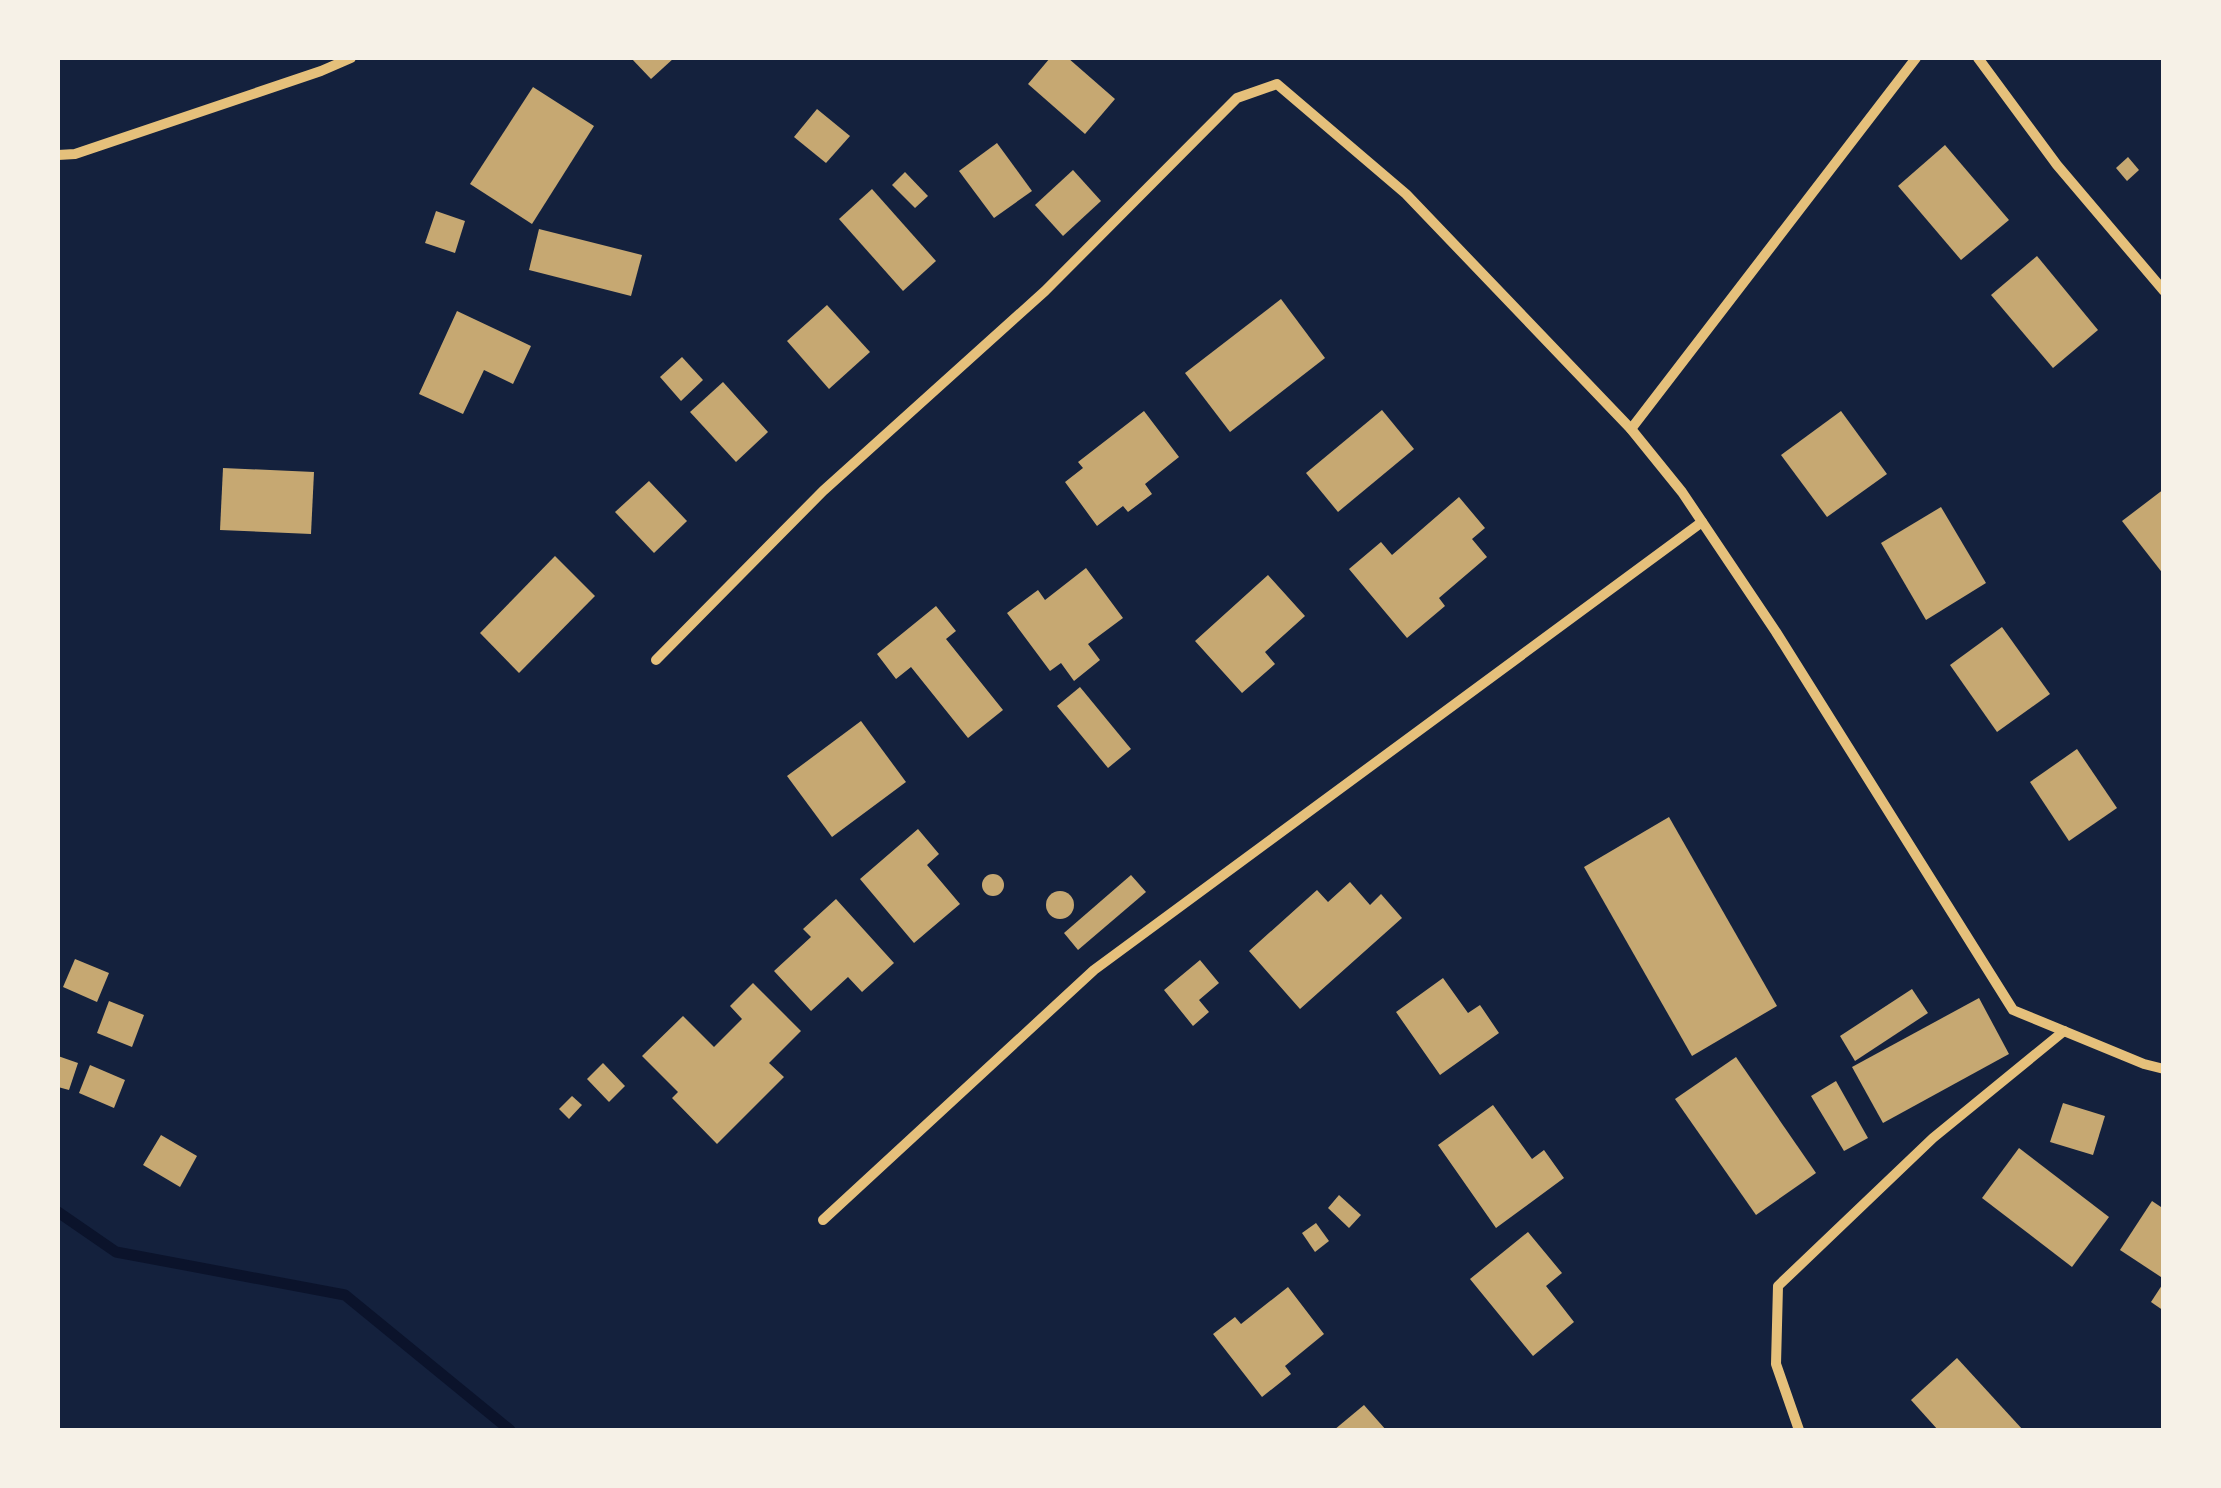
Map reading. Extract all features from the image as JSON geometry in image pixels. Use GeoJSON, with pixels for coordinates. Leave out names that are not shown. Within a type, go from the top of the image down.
{"type":"FeatureCollection","features":[{"type":"Feature","properties":{"kind":"street"},"geometry":{"type":"LineString","coordinates":[[58,156],[94,148],[351,58]]}},
{"type":"Feature","properties":{"kind":"street"},"geometry":{"type":"LineString","coordinates":[[1632,429],[1916,58]]}},
{"type":"Feature","properties":{"kind":"street"},"geometry":{"type":"LineString","coordinates":[[1978,58],[2057,165],[2164,291]]}},
{"type":"Feature","properties":{"kind":"street"},"geometry":{"type":"LineString","coordinates":[[656,660],[824,491],[1045,291],[1237,98],[1277,84],[1406,194],[1632,429],[1702,522],[1786,647],[2013,1010],[2164,1069]]}},
{"type":"Feature","properties":{"kind":"street"},"geometry":{"type":"LineString","coordinates":[[823,1220],[1094,970],[1702,522]]}},
{"type":"Feature","properties":{"kind":"street"},"geometry":{"type":"LineString","coordinates":[[1799,1430],[1776,1364],[1778,1286],[1933,1138],[2064,1031]]}},
{"type":"Feature","properties":{"kind":"building"},"geometry":{"type":"Polygon","coordinates":[[[631,58],[674,58],[651,79],[631,58]]]}},
{"type":"Feature","properties":{"kind":"building"},"geometry":{"type":"Polygon","coordinates":[[[1050,58],[1068,58],[1115,99],[1085,134],[1028,84],[1050,58]]]}},
{"type":"Feature","properties":{"kind":"building"},"geometry":{"type":"Polygon","coordinates":[[[533,87],[594,126],[532,224],[470,184],[533,87]]]}},
{"type":"Feature","properties":{"kind":"building"},"geometry":{"type":"Polygon","coordinates":[[[817,109],[850,136],[826,163],[794,137],[817,109]]]}},
{"type":"Feature","properties":{"kind":"building"},"geometry":{"type":"Polygon","coordinates":[[[997,143],[1032,191],[994,218],[959,171],[997,143]]]}},
{"type":"Feature","properties":{"kind":"building"},"geometry":{"type":"Polygon","coordinates":[[[1945,145],[2009,220],[1961,260],[1898,186],[1945,145]]]}},
{"type":"Feature","properties":{"kind":"building"},"geometry":{"type":"Polygon","coordinates":[[[2128,157],[2139,170],[2127,181],[2116,168],[2128,157]]]}},
{"type":"Feature","properties":{"kind":"building"},"geometry":{"type":"Polygon","coordinates":[[[1073,170],[1101,201],[1063,236],[1035,205],[1073,170]]]}},
{"type":"Feature","properties":{"kind":"building"},"geometry":{"type":"Polygon","coordinates":[[[905,172],[928,196],[915,208],[892,185],[905,172]]]}},
{"type":"Feature","properties":{"kind":"building"},"geometry":{"type":"Polygon","coordinates":[[[872,189],[936,261],[903,291],[839,219],[872,189]]]}},
{"type":"Feature","properties":{"kind":"building"},"geometry":{"type":"Polygon","coordinates":[[[436,211],[465,221],[455,253],[425,243],[436,211]]]}},
{"type":"Feature","properties":{"kind":"building"},"geometry":{"type":"Polygon","coordinates":[[[539,229],[642,255],[631,296],[529,270],[539,229]]]}},
{"type":"Feature","properties":{"kind":"building"},"geometry":{"type":"Polygon","coordinates":[[[2037,256],[2098,330],[2053,368],[1991,295],[2037,256]]]}},
{"type":"Feature","properties":{"kind":"building"},"geometry":{"type":"Polygon","coordinates":[[[1281,299],[1325,358],[1230,432],[1185,373],[1281,299]]]}},
{"type":"Feature","properties":{"kind":"building"},"geometry":{"type":"Polygon","coordinates":[[[827,305],[870,352],[829,389],[787,341],[827,305]]]}},
{"type":"Feature","properties":{"kind":"building"},"geometry":{"type":"Polygon","coordinates":[[[457,311],[531,346],[513,384],[484,370],[463,414],[419,394],[457,311]]]}},
{"type":"Feature","properties":{"kind":"building"},"geometry":{"type":"Polygon","coordinates":[[[682,357],[703,380],[681,401],[660,377],[682,357]]]}},
{"type":"Feature","properties":{"kind":"building"},"geometry":{"type":"Polygon","coordinates":[[[723,382],[768,432],[736,462],[690,412],[723,382]]]}},
{"type":"Feature","properties":{"kind":"building"},"geometry":{"type":"Polygon","coordinates":[[[1382,410],[1414,449],[1338,512],[1306,473],[1382,410]]]}},
{"type":"Feature","properties":{"kind":"building"},"geometry":{"type":"Polygon","coordinates":[[[1144,411],[1179,457],[1145,484],[1152,494],[1128,512],[1123,506],[1097,526],[1065,482],[1083,468],[1078,462],[1144,411]]]}},
{"type":"Feature","properties":{"kind":"building"},"geometry":{"type":"Polygon","coordinates":[[[1841,411],[1887,474],[1827,517],[1781,455],[1841,411]]]}},
{"type":"Feature","properties":{"kind":"building"},"geometry":{"type":"Polygon","coordinates":[[[223,468],[314,472],[311,534],[220,530],[223,468]]]}},
{"type":"Feature","properties":{"kind":"building"},"geometry":{"type":"Polygon","coordinates":[[[649,481],[687,521],[654,553],[615,512],[649,481]]]}},
{"type":"Feature","properties":{"kind":"building"},"geometry":{"type":"Polygon","coordinates":[[[2164,489],[2164,575],[2122,521],[2164,489]]]}},
{"type":"Feature","properties":{"kind":"building"},"geometry":{"type":"Polygon","coordinates":[[[1459,497],[1485,528],[1472,539],[1487,557],[1439,598],[1445,606],[1407,638],[1349,569],[1381,542],[1392,555],[1459,497]]]}},
{"type":"Feature","properties":{"kind":"building"},"geometry":{"type":"Polygon","coordinates":[[[1941,507],[1986,583],[1926,620],[1881,543],[1941,507]]]}},
{"type":"Feature","properties":{"kind":"building"},"geometry":{"type":"Polygon","coordinates":[[[555,556],[595,596],[519,673],[480,633],[555,556]]]}},
{"type":"Feature","properties":{"kind":"building"},"geometry":{"type":"Polygon","coordinates":[[[1086,568],[1123,618],[1088,644],[1100,660],[1074,681],[1061,663],[1050,671],[1007,613],[1038,590],[1045,600],[1086,568]]]}},
{"type":"Feature","properties":{"kind":"building"},"geometry":{"type":"Polygon","coordinates":[[[1268,575],[1305,616],[1265,652],[1275,664],[1242,693],[1195,641],[1268,575]]]}},
{"type":"Feature","properties":{"kind":"building"},"geometry":{"type":"Polygon","coordinates":[[[936,606],[956,631],[946,639],[1003,710],[968,738],[911,667],[896,679],[877,654],[936,606]]]}},
{"type":"Feature","properties":{"kind":"building"},"geometry":{"type":"Polygon","coordinates":[[[2002,627],[2050,694],[1997,732],[1950,665],[2002,627]]]}},
{"type":"Feature","properties":{"kind":"building"},"geometry":{"type":"Polygon","coordinates":[[[1080,687],[1131,749],[1108,768],[1057,706],[1080,687]]]}},
{"type":"Feature","properties":{"kind":"building"},"geometry":{"type":"Polygon","coordinates":[[[861,721],[906,782],[832,837],[787,776],[861,721]]]}},
{"type":"Feature","properties":{"kind":"building"},"geometry":{"type":"Polygon","coordinates":[[[2077,749],[2117,808],[2069,841],[2030,782],[2077,749]]]}},
{"type":"Feature","properties":{"kind":"building"},"geometry":{"type":"Polygon","coordinates":[[[1669,817],[1777,1006],[1692,1056],[1584,867],[1669,817]]]}},
{"type":"Feature","properties":{"kind":"building"},"geometry":{"type":"Polygon","coordinates":[[[918,829],[939,854],[927,865],[960,904],[914,943],[860,879],[918,829]]]}},
{"type":"Feature","properties":{"kind":"building"},"geometry":{"type":"Polygon","coordinates":[[[993,874],[1001,877],[1001,893],[993,896],[985,893],[982,885],[985,877],[993,874]]]}},
{"type":"Feature","properties":{"kind":"building"},"geometry":{"type":"Polygon","coordinates":[[[1131,875],[1146,892],[1078,950],[1064,933],[1131,875]]]}},
{"type":"Feature","properties":{"kind":"building"},"geometry":{"type":"Polygon","coordinates":[[[1350,882],[1370,905],[1381,894],[1402,918],[1300,1009],[1249,951],[1317,890],[1328,902],[1350,882]]]}},
{"type":"Feature","properties":{"kind":"building"},"geometry":{"type":"Polygon","coordinates":[[[1060,891],[1070,895],[1074,905],[1070,915],[1060,919],[1050,915],[1046,905],[1050,895],[1060,891]]]}},
{"type":"Feature","properties":{"kind":"building"},"geometry":{"type":"Polygon","coordinates":[[[836,899],[894,963],[862,992],[848,977],[811,1011],[774,971],[811,937],[803,929],[836,899]]]}},
{"type":"Feature","properties":{"kind":"building"},"geometry":{"type":"Polygon","coordinates":[[[75,959],[109,973],[97,1002],[63,987],[75,959]]]}},
{"type":"Feature","properties":{"kind":"building"},"geometry":{"type":"Polygon","coordinates":[[[1200,960],[1219,983],[1199,1000],[1209,1012],[1193,1026],[1164,990],[1200,960]]]}},
{"type":"Feature","properties":{"kind":"building"},"geometry":{"type":"Polygon","coordinates":[[[1443,978],[1468,1013],[1480,1005],[1499,1033],[1440,1075],[1396,1012],[1443,978]]]}},
{"type":"Feature","properties":{"kind":"building"},"geometry":{"type":"Polygon","coordinates":[[[753,983],[801,1031],[769,1063],[784,1077],[717,1144],[672,1098],[678,1092],[642,1056],[683,1016],[714,1047],[742,1019],[730,1006],[753,983]]]}},
{"type":"Feature","properties":{"kind":"building"},"geometry":{"type":"Polygon","coordinates":[[[1912,989],[1928,1013],[1855,1061],[1840,1036],[1912,989]]]}},
{"type":"Feature","properties":{"kind":"building"},"geometry":{"type":"Polygon","coordinates":[[[1979,998],[2009,1054],[1883,1123],[1852,1067],[1979,998]]]}},
{"type":"Feature","properties":{"kind":"building"},"geometry":{"type":"Polygon","coordinates":[[[109,1001],[144,1015],[132,1047],[97,1033],[109,1001]]]}},
{"type":"Feature","properties":{"kind":"building"},"geometry":{"type":"Polygon","coordinates":[[[58,1056],[78,1063],[69,1090],[58,1087],[58,1056]]]}},
{"type":"Feature","properties":{"kind":"building"},"geometry":{"type":"Polygon","coordinates":[[[1736,1057],[1816,1173],[1756,1215],[1675,1099],[1736,1057]]]}},
{"type":"Feature","properties":{"kind":"building"},"geometry":{"type":"Polygon","coordinates":[[[603,1063],[625,1086],[609,1102],[587,1079],[603,1063]]]}},
{"type":"Feature","properties":{"kind":"building"},"geometry":{"type":"Polygon","coordinates":[[[90,1065],[125,1080],[114,1108],[79,1093],[90,1065]]]}},
{"type":"Feature","properties":{"kind":"building"},"geometry":{"type":"Polygon","coordinates":[[[1836,1081],[1868,1138],[1844,1151],[1811,1096],[1836,1081]]]}},
{"type":"Feature","properties":{"kind":"building"},"geometry":{"type":"Polygon","coordinates":[[[572,1096],[582,1105],[569,1119],[559,1109],[572,1096]]]}},
{"type":"Feature","properties":{"kind":"building"},"geometry":{"type":"Polygon","coordinates":[[[2063,1103],[2105,1116],[2093,1155],[2050,1142],[2063,1103]]]}},
{"type":"Feature","properties":{"kind":"building"},"geometry":{"type":"Polygon","coordinates":[[[1493,1105],[1532,1159],[1544,1150],[1564,1178],[1496,1228],[1438,1145],[1493,1105]]]}},
{"type":"Feature","properties":{"kind":"building"},"geometry":{"type":"Polygon","coordinates":[[[161,1135],[197,1156],[180,1187],[143,1165],[161,1135]]]}},
{"type":"Feature","properties":{"kind":"building"},"geometry":{"type":"Polygon","coordinates":[[[2019,1148],[2109,1217],[2072,1267],[1982,1198],[2019,1148]]]}},
{"type":"Feature","properties":{"kind":"building"},"geometry":{"type":"Polygon","coordinates":[[[1339,1195],[1361,1215],[1349,1228],[1328,1208],[1339,1195]]]}},
{"type":"Feature","properties":{"kind":"building"},"geometry":{"type":"Polygon","coordinates":[[[2152,1201],[2164,1209],[2164,1279],[2120,1250],[2152,1201]]]}},
{"type":"Feature","properties":{"kind":"building"},"geometry":{"type":"Polygon","coordinates":[[[1316,1223],[1329,1241],[1315,1252],[1302,1233],[1316,1223]]]}},
{"type":"Feature","properties":{"kind":"building"},"geometry":{"type":"Polygon","coordinates":[[[1528,1232],[1562,1273],[1546,1286],[1574,1322],[1533,1356],[1470,1279],[1528,1232]]]}},
{"type":"Feature","properties":{"kind":"building"},"geometry":{"type":"Polygon","coordinates":[[[2164,1282],[2164,1311],[2151,1302],[2164,1282]]]}},
{"type":"Feature","properties":{"kind":"building"},"geometry":{"type":"Polygon","coordinates":[[[1288,1287],[1324,1334],[1285,1366],[1291,1374],[1262,1397],[1213,1334],[1235,1317],[1241,1324],[1288,1287]]]}},
{"type":"Feature","properties":{"kind":"building"},"geometry":{"type":"Polygon","coordinates":[[[1957,1358],[2023,1430],[1938,1430],[1911,1400],[1957,1358]]]}},
{"type":"Feature","properties":{"kind":"building"},"geometry":{"type":"Polygon","coordinates":[[[1364,1405],[1386,1430],[1334,1430],[1364,1405]]]}},
{"type":"Feature","properties":{"kind":"waterway"},"geometry":{"type":"LineString","coordinates":[[58,1212],[116,1252],[345,1295],[510,1430]]}}]}
